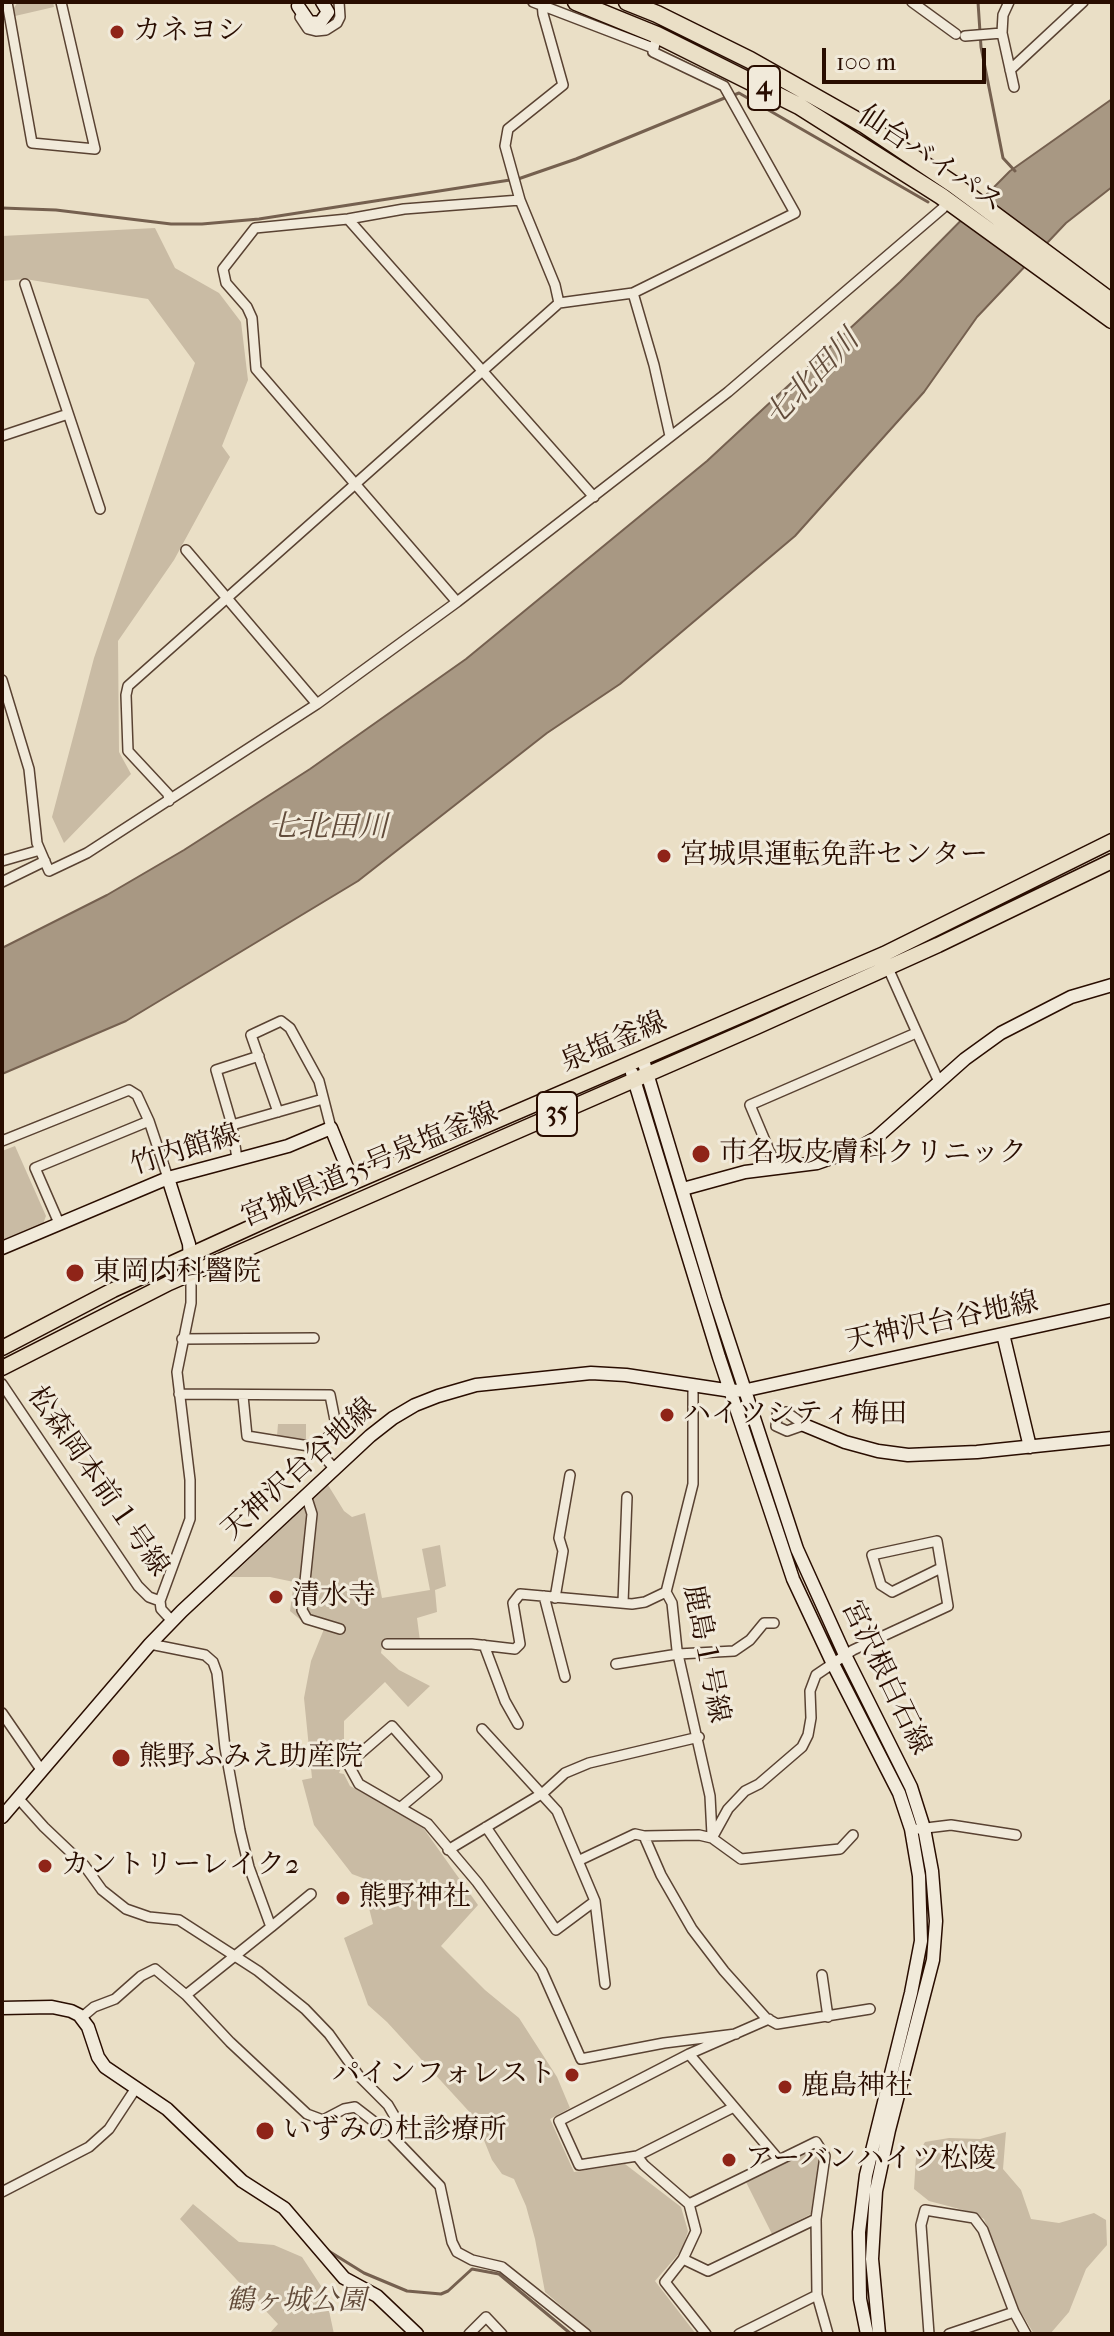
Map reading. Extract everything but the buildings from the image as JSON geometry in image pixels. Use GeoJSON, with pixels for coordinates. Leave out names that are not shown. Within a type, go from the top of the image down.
{"type":"FeatureCollection","features":[{"type":"Feature","properties":{"kind":"highway","name":"仙台バイパス"},"geometry":{"type":"LineString","coordinates":[[576,2],[799,106],[1112,302]]}},
{"type":"Feature","properties":{"kind":"highway","name":"仙台バイパス"},"geometry":{"type":"LineString","coordinates":[[627,2],[659,9],[806,90],[1112,320]]}},
{"type":"Feature","properties":{"kind":"main road","name":"泉塩釜線"},"geometry":{"type":"LineString","coordinates":[[2,1348],[113,1290],[353,1182],[639,1070],[910,943],[1112,841]]}},
{"type":"Feature","properties":{"kind":"main road","name":"宮城県道35号泉塩釜線"},"geometry":{"type":"LineString","coordinates":[[2,1368],[147,1293],[639,1070],[888,968],[1112,861]]}},
{"type":"Feature","properties":{"kind":"street"},"geometry":{"type":"LineString","coordinates":[[7,2],[32,143],[95,149],[61,2]]}},
{"type":"Feature","properties":{"kind":"street"},"geometry":{"type":"LineString","coordinates":[[298,4],[309,22],[320,23],[328,12],[322,2]]}},
{"type":"Feature","properties":{"kind":"street"},"geometry":{"type":"LineString","coordinates":[[298,4],[305,26],[320,31],[337,23],[341,11],[339,2]]}},
{"type":"Feature","properties":{"kind":"street"},"geometry":{"type":"LineString","coordinates":[[912,2],[964,35],[1002,33]]}},
{"type":"Feature","properties":{"kind":"street"},"geometry":{"type":"LineString","coordinates":[[1009,2],[1003,15],[1002,33],[1014,87]]}},
{"type":"Feature","properties":{"kind":"street"},"geometry":{"type":"LineString","coordinates":[[1010,70],[1083,2]]}},
{"type":"Feature","properties":{"kind":"street"},"geometry":{"type":"LineString","coordinates":[[169,801],[168,794],[128,751],[128,686],[559,303],[633,293],[795,213],[724,86],[653,52],[655,41],[539,3]]}},
{"type":"Feature","properties":{"kind":"street"},"geometry":{"type":"LineString","coordinates":[[539,3],[563,85],[508,129],[505,146],[520,197],[555,285],[559,303]]}},
{"type":"Feature","properties":{"kind":"street"},"geometry":{"type":"LineString","coordinates":[[2,680],[29,769],[37,843],[49,871],[87,853],[317,704],[457,602],[788,343],[946,196]]}},
{"type":"Feature","properties":{"kind":"street"},"geometry":{"type":"LineString","coordinates":[[457,602],[256,369],[252,318],[247,307],[226,283],[223,269],[255,228],[520,197]]}},
{"type":"Feature","properties":{"kind":"street"},"geometry":{"type":"LineString","coordinates":[[348,219],[594,497]]}},
{"type":"Feature","properties":{"kind":"street"},"geometry":{"type":"LineString","coordinates":[[25,284],[100,509]]}},
{"type":"Feature","properties":{"kind":"street"},"geometry":{"type":"LineString","coordinates":[[633,293],[670,436]]}},
{"type":"Feature","properties":{"kind":"street"},"geometry":{"type":"LineString","coordinates":[[2,436],[68,414]]}},
{"type":"Feature","properties":{"kind":"street"},"geometry":{"type":"LineString","coordinates":[[186,550],[317,704]]}},
{"type":"Feature","properties":{"kind":"street"},"geometry":{"type":"LineString","coordinates":[[2,861],[40,850]]}},
{"type":"Feature","properties":{"kind":"street"},"geometry":{"type":"LineString","coordinates":[[2,882],[45,861]]}},
{"type":"Feature","properties":{"kind":"street"},"geometry":{"type":"LineString","coordinates":[[888,968],[939,1082]]}},
{"type":"Feature","properties":{"kind":"street"},"geometry":{"type":"LineString","coordinates":[[683,1189],[745,1172],[817,1163],[857,1149],[876,1138],[1001,1033],[1071,997],[1112,985]]}},
{"type":"Feature","properties":{"kind":"street"},"geometry":{"type":"LineString","coordinates":[[278,1112],[251,1035],[281,1021],[290,1028],[319,1081],[331,1128],[353,1182]]}},
{"type":"Feature","properties":{"kind":"street"},"geometry":{"type":"LineString","coordinates":[[777,1169],[750,1105],[916,1033]]}},
{"type":"Feature","properties":{"kind":"street"},"geometry":{"type":"LineString","coordinates":[[237,1159],[232,1125],[216,1070],[259,1056]]}},
{"type":"Feature","properties":{"kind":"street"},"geometry":{"type":"LineString","coordinates":[[639,1070],[719,1357],[793,1579],[917,1829],[921,1941],[866,2175],[859,2232],[860,2299],[867,2334]]}},
{"type":"Feature","properties":{"kind":"street","name":"宮沢根白石線"},"geometry":{"type":"LineString","coordinates":[[639,1070],[683,1189],[715,1299],[797,1549],[845,1655],[911,1787],[917,1829],[932,1871],[936,1921],[933,1960],[876,2191],[872,2259],[879,2334]]}},
{"type":"Feature","properties":{"kind":"street"},"geometry":{"type":"LineString","coordinates":[[2,1141],[129,1090],[137,1095],[149,1121],[191,1255],[191,1303],[177,1372],[190,1480],[190,1519],[160,1601]]}},
{"type":"Feature","properties":{"kind":"street"},"geometry":{"type":"LineString","coordinates":[[232,1125],[323,1099]]}},
{"type":"Feature","properties":{"kind":"street"},"geometry":{"type":"LineString","coordinates":[[59,1223],[35,1168],[149,1121]]}},
{"type":"Feature","properties":{"kind":"street","name":"竹内館線"},"geometry":{"type":"LineString","coordinates":[[2,1248],[168,1178],[288,1146],[331,1128]]}},
{"type":"Feature","properties":{"kind":"street","name":"天神沢台谷地線"},"geometry":{"type":"LineString","coordinates":[[2,1817],[172,1621],[334,1468],[393,1418],[415,1405],[458,1389],[591,1373],[626,1375],[732,1391],[747,1390],[1112,1310]]}},
{"type":"Feature","properties":{"kind":"street"},"geometry":{"type":"LineString","coordinates":[[1003,1334],[1030,1447]]}},
{"type":"Feature","properties":{"kind":"street"},"geometry":{"type":"LineString","coordinates":[[182,1339],[314,1338]]}},
{"type":"Feature","properties":{"kind":"street","name":"松森岡本前１号線"},"geometry":{"type":"LineString","coordinates":[[2,1384],[138,1586],[149,1597],[160,1601],[161,1609],[172,1621]]}},
{"type":"Feature","properties":{"kind":"street","name":"鹿島１号線"},"geometry":{"type":"LineString","coordinates":[[693,1385],[693,1484],[666,1592],[672,1603],[678,1654],[699,1737],[710,1796],[712,1838]]}},
{"type":"Feature","properties":{"kind":"street"},"geometry":{"type":"LineString","coordinates":[[179,1394],[330,1395],[337,1430],[315,1447]]}},
{"type":"Feature","properties":{"kind":"street"},"geometry":{"type":"LineString","coordinates":[[243,1396],[247,1436],[315,1447],[334,1468]]}},
{"type":"Feature","properties":{"kind":"street"},"geometry":{"type":"LineString","coordinates":[[804,1425],[856,1445],[908,1455],[1112,1438]]}},
{"type":"Feature","properties":{"kind":"street"},"geometry":{"type":"LineString","coordinates":[[565,1677],[549,1597],[563,1551],[559,1538],[570,1475]]}},
{"type":"Feature","properties":{"kind":"street"},"geometry":{"type":"LineString","coordinates":[[306,1495],[312,1514],[302,1610],[307,1619],[340,1629]]}},
{"type":"Feature","properties":{"kind":"street"},"geometry":{"type":"LineString","coordinates":[[623,1603],[627,1497]]}},
{"type":"Feature","properties":{"kind":"street"},"geometry":{"type":"LineString","coordinates":[[712,1838],[728,1809],[745,1791],[759,1784],[802,1747],[808,1735],[810,1691],[816,1675],[845,1655],[948,1606],[937,1541],[872,1555],[881,1585],[892,1592],[941,1568]]}},
{"type":"Feature","properties":{"kind":"street"},"geometry":{"type":"LineString","coordinates":[[387,1644],[484,1645],[515,1649],[520,1644],[513,1603],[520,1594],[623,1603],[645,1602],[666,1592]]}},
{"type":"Feature","properties":{"kind":"street"},"geometry":{"type":"LineString","coordinates":[[616,1664],[678,1654],[734,1651],[750,1640],[764,1623],[774,1623]]}},
{"type":"Feature","properties":{"kind":"street"},"geometry":{"type":"LineString","coordinates":[[150,1644],[205,1655],[213,1662],[238,1819],[249,1867],[271,1927]]}},
{"type":"Feature","properties":{"kind":"street"},"geometry":{"type":"LineString","coordinates":[[484,1645],[505,1701],[518,1724]]}},
{"type":"Feature","properties":{"kind":"street"},"geometry":{"type":"LineString","coordinates":[[2,1713],[42,1771]]}},
{"type":"Feature","properties":{"kind":"street"},"geometry":{"type":"LineString","coordinates":[[401,1807],[437,1777],[392,1726],[348,1764],[359,1784],[428,1824],[477,1882],[542,1971],[581,2059],[664,2043],[736,2034]]}},
{"type":"Feature","properties":{"kind":"street"},"geometry":{"type":"LineString","coordinates":[[482,1729],[557,1811],[595,1901],[605,1984]]}},
{"type":"Feature","properties":{"kind":"street"},"geometry":{"type":"LineString","coordinates":[[448,1850],[543,1793],[565,1773],[589,1763],[699,1737]]}},
{"type":"Feature","properties":{"kind":"street"},"geometry":{"type":"LineString","coordinates":[[18,1798],[84,1865],[102,1890],[126,1909],[149,1917],[179,1920],[258,1971],[283,1991],[329,2034],[359,2076],[388,2105],[395,2117],[390,2134]]}},
{"type":"Feature","properties":{"kind":"street"},"geometry":{"type":"LineString","coordinates":[[917,1829],[951,1825],[1016,1835]]}},
{"type":"Feature","properties":{"kind":"street"},"geometry":{"type":"LineString","coordinates":[[486,1827],[556,1930],[595,1901]]}},
{"type":"Feature","properties":{"kind":"street"},"geometry":{"type":"LineString","coordinates":[[580,1860],[635,1834],[712,1838],[741,1859],[840,1849],[853,1835]]}},
{"type":"Feature","properties":{"kind":"street"},"geometry":{"type":"LineString","coordinates":[[644,1836],[661,1875],[692,1929],[724,1971],[769,2019],[777,2024],[870,2009]]}},
{"type":"Feature","properties":{"kind":"street"},"geometry":{"type":"LineString","coordinates":[[186,1995],[311,1894]]}},
{"type":"Feature","properties":{"kind":"street"},"geometry":{"type":"LineString","coordinates":[[81,2018],[94,2007],[115,1999],[141,1976],[155,1969],[186,1995],[230,2042],[307,2114],[323,2120],[355,2107],[390,2134],[440,2186],[457,2252],[472,2260],[502,2267],[585,2334]]}},
{"type":"Feature","properties":{"kind":"street"},"geometry":{"type":"LineString","coordinates":[[822,1975],[828,2017]]}},
{"type":"Feature","properties":{"kind":"street"},"geometry":{"type":"LineString","coordinates":[[2,2008],[52,2007],[71,2011],[81,2018],[105,2067],[167,2109],[242,2181],[284,2208],[344,2278],[377,2296],[417,2334]]}},
{"type":"Feature","properties":{"kind":"street"},"geometry":{"type":"LineString","coordinates":[[734,2107],[637,2156],[579,2165],[559,2121],[689,2054],[769,2019]]}},
{"type":"Feature","properties":{"kind":"street"},"geometry":{"type":"LineString","coordinates":[[689,2054],[779,2160]]}},
{"type":"Feature","properties":{"kind":"street"},"geometry":{"type":"LineString","coordinates":[[2,2192],[89,2147],[109,2129],[136,2088]]}},
{"type":"Feature","properties":{"kind":"street"},"geometry":{"type":"LineString","coordinates":[[689,2204],[816,2142],[825,2156],[816,2219],[817,2295],[828,2334]]}},
{"type":"Feature","properties":{"kind":"street"},"geometry":{"type":"LineString","coordinates":[[637,2156],[689,2204],[696,2231],[683,2259],[665,2282],[706,2334]]}},
{"type":"Feature","properties":{"kind":"street"},"geometry":{"type":"LineString","coordinates":[[929,2334],[921,2225],[925,2210],[974,2218],[983,2230],[1014,2312],[1026,2334]]}},
{"type":"Feature","properties":{"kind":"street"},"geometry":{"type":"LineString","coordinates":[[683,2259],[708,2271],[816,2219]]}},
{"type":"Feature","properties":{"kind":"street"},"geometry":{"type":"LineString","coordinates":[[739,2334],[817,2295]]}},
{"type":"Feature","properties":{"kind":"street"},"geometry":{"type":"LineString","coordinates":[[949,2334],[979,2330],[1014,2312]]}},
{"type":"Feature","properties":{"kind":"street"},"geometry":{"type":"LineString","coordinates":[[469,2334],[486,2317],[502,2334]]}},
{"type":"Feature","properties":{"kind":"green space"},"geometry":{"type":"Polygon","coordinates":[[[18,2],[53,2],[54,7],[15,16],[13,9],[18,2]]]}},
{"type":"Feature","properties":{"kind":"green space"},"geometry":{"type":"Polygon","coordinates":[[[155,228],[175,268],[219,293],[241,322],[248,380],[222,446],[230,457],[174,560],[118,641],[119,752],[131,774],[64,843],[52,817],[94,658],[195,363],[148,299],[25,279],[2,281],[2,236],[155,228]]]}},
{"type":"Feature","properties":{"kind":"green space"},"geometry":{"type":"Polygon","coordinates":[[[15,1146],[46,1216],[43,1224],[3,1241],[2,1151],[15,1146]]]}},
{"type":"Feature","properties":{"kind":"green space"},"geometry":{"type":"Polygon","coordinates":[[[278,1424],[306,1424],[306,1441],[277,1436],[278,1424]]]}},
{"type":"Feature","properties":{"kind":"green space"},"geometry":{"type":"Polygon","coordinates":[[[328,1485],[344,1511],[352,1517],[365,1513],[382,1598],[430,1590],[422,1549],[440,1545],[446,1586],[435,1590],[437,1612],[417,1618],[420,1641],[383,1640],[381,1653],[399,1670],[430,1686],[408,1707],[385,1682],[344,1721],[344,1761],[339,1773],[344,1774],[350,1786],[424,1829],[478,1905],[441,1946],[485,1990],[519,2018],[557,2077],[570,2108],[550,2119],[574,2172],[625,2164],[681,2207],[688,2231],[682,2250],[655,2281],[696,2334],[594,2334],[545,2292],[526,2206],[514,2179],[502,2174],[492,2160],[475,2118],[368,2005],[344,1938],[373,1924],[367,1900],[376,1883],[352,1874],[314,1825],[302,1780],[312,1778],[304,1698],[311,1661],[324,1629],[303,1622],[290,1611],[294,1582],[270,1577],[230,1577],[328,1485]]]}},
{"type":"Feature","properties":{"kind":"green space"},"geometry":{"type":"Polygon","coordinates":[[[1006,2132],[1003,2169],[1021,2190],[1031,2219],[1059,2223],[1094,2213],[1106,2220],[1107,2245],[1086,2269],[1069,2312],[1050,2334],[1034,2334],[1019,2309],[984,2219],[971,2212],[929,2201],[914,2189],[916,2157],[925,2142],[949,2138],[980,2139],[1006,2132]]]}},
{"type":"Feature","properties":{"kind":"green space"},"geometry":{"type":"Polygon","coordinates":[[[812,2149],[820,2155],[811,2214],[772,2234],[746,2182],[812,2149]]]}},
{"type":"Feature","properties":{"kind":"green space","name":"鶴ヶ城公園"},"geometry":{"type":"Polygon","coordinates":[[[193,2204],[239,2242],[274,2245],[302,2257],[325,2292],[334,2334],[269,2334],[278,2324],[180,2219],[193,2204]]]}},
{"type":"Feature","properties":{"kind":"water","name":"七北田川"},"geometry":{"type":"Polygon","coordinates":[[[1112,99],[1112,187],[1066,223],[977,317],[924,392],[795,536],[620,684],[547,733],[358,881],[126,1021],[2,1074],[2,948],[107,895],[184,850],[310,769],[466,659],[707,461],[900,282],[1010,171],[1112,99]]]}},
{"type":"Feature","properties":{"kind":"waterway"},"geometry":{"type":"LineString","coordinates":[[978,2],[981,47],[1003,158],[1015,171]]}},
{"type":"Feature","properties":{"kind":"waterway"},"geometry":{"type":"LineString","coordinates":[[734,95],[739,93],[928,202]]}},
{"type":"Feature","properties":{"kind":"waterway"},"geometry":{"type":"LineString","coordinates":[[518,179],[576,159],[727,97]]}},
{"type":"Feature","properties":{"kind":"waterway"},"geometry":{"type":"LineString","coordinates":[[2,208],[56,210],[171,224],[202,224],[259,219],[510,180]]}},
{"type":"Feature","properties":{"kind":"waterway"},"geometry":{"type":"LineString","coordinates":[[327,2250],[364,2273],[407,2291],[441,2294],[472,2269],[499,2274],[571,2334]]}},
{"type":"Feature","properties":{"kind":"place","name":"カネヨシ"},"geometry":{"type":"Point","coordinates":[117,32]}},
{"type":"Feature","properties":{"kind":"place","name":"宮城県運転免許センター"},"geometry":{"type":"Point","coordinates":[664,856]}},
{"type":"Feature","properties":{"kind":"place","name":"市名坂皮膚科クリニック"},"geometry":{"type":"Point","coordinates":[701,1154]}},
{"type":"Feature","properties":{"kind":"place","name":"東岡内科醫院"},"geometry":{"type":"Point","coordinates":[75,1273]}},
{"type":"Feature","properties":{"kind":"place","name":"ハイツシティ梅田"},"geometry":{"type":"Point","coordinates":[667,1415]}},
{"type":"Feature","properties":{"kind":"place","name":"清水寺"},"geometry":{"type":"Point","coordinates":[276,1597]}},
{"type":"Feature","properties":{"kind":"place","name":"熊野ふみえ助産院"},"geometry":{"type":"Point","coordinates":[121,1758]}},
{"type":"Feature","properties":{"kind":"place","name":"カントリーレイク2"},"geometry":{"type":"Point","coordinates":[45,1866]}},
{"type":"Feature","properties":{"kind":"place","name":"熊野神社"},"geometry":{"type":"Point","coordinates":[343,1898]}},
{"type":"Feature","properties":{"kind":"place","name":"パインフォレスト"},"geometry":{"type":"Point","coordinates":[572,2075]}},
{"type":"Feature","properties":{"kind":"place","name":"鹿島神社"},"geometry":{"type":"Point","coordinates":[785,2087]}},
{"type":"Feature","properties":{"kind":"place","name":"いずみの杜診療所"},"geometry":{"type":"Point","coordinates":[265,2131]}},
{"type":"Feature","properties":{"kind":"place","name":"アーバンハイツ松陵"},"geometry":{"type":"Point","coordinates":[729,2160]}}]}
